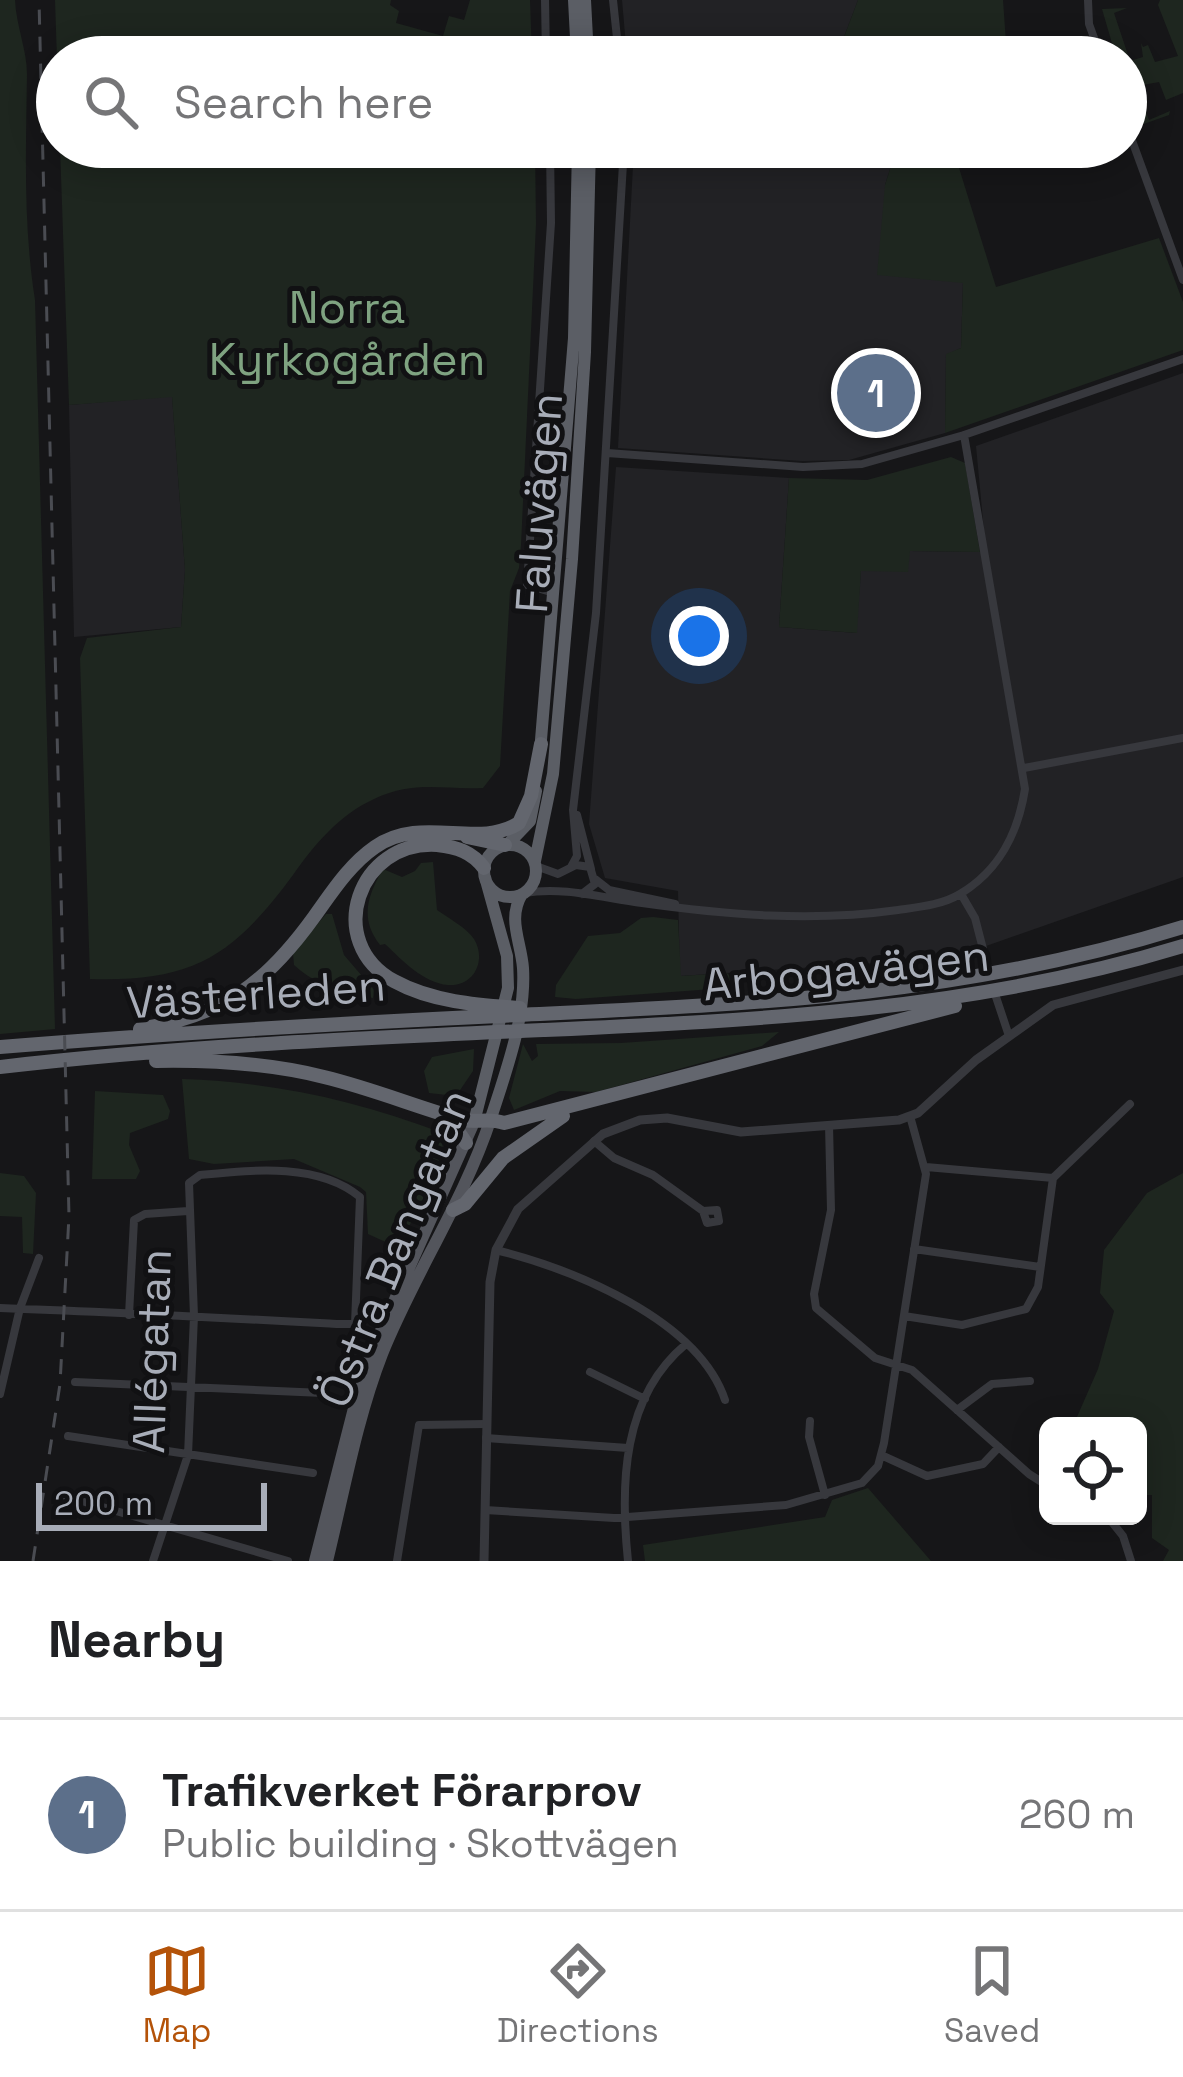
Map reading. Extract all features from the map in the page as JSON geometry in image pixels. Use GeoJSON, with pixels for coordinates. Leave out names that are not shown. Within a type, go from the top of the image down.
{"type":"FeatureCollection","features":[{"type":"Feature","properties":{"kind":"highway"},"geometry":{"type":"LineString","coordinates":[[574,0],[576,36]]}},
{"type":"Feature","properties":{"kind":"highway"},"geometry":{"type":"LineString","coordinates":[[585,0],[587,36]]}},
{"type":"Feature","properties":{"kind":"highway","name":"Faluvägen"},"geometry":{"type":"LineString","coordinates":[[506,845],[524,831],[533,811],[574,442],[578,168]]}},
{"type":"Feature","properties":{"kind":"highway","name":"Faluvägen"},"geometry":{"type":"LineString","coordinates":[[535,864],[555,761],[589,168]]}},
{"type":"Feature","properties":{"kind":"highway"},"geometry":{"type":"LineString","coordinates":[[173,1043],[256,984],[289,950],[344,876],[376,846],[410,832],[497,831],[519,823],[531,796],[541,744]]}},
{"type":"Feature","properties":{"kind":"highway"},"geometry":{"type":"LineString","coordinates":[[445,831],[523,848],[535,864],[535,880],[523,893],[513,917],[523,977],[509,1032]]}},
{"type":"Feature","properties":{"kind":"highway"},"geometry":{"type":"LineString","coordinates":[[523,893],[498,894],[472,855],[453,848],[429,845],[401,850],[380,862],[362,884],[355,924],[360,945],[372,964],[397,983],[441,998],[497,1011],[573,1012]]}},
{"type":"Feature","properties":{"kind":"highway"},"geometry":{"type":"LineString","coordinates":[[506,845],[489,855],[484,873],[508,964],[509,1032]]}},
{"type":"Feature","properties":{"kind":"highway","name":"Arbogavägen"},"geometry":{"type":"LineString","coordinates":[[518,1015],[791,1002],[1000,974],[1183,928]]}},
{"type":"Feature","properties":{"kind":"highway","name":"Arbogavägen"},"geometry":{"type":"LineString","coordinates":[[509,1032],[812,1016],[1004,990],[1183,946]]}},
{"type":"Feature","properties":{"kind":"highway"},"geometry":{"type":"LineString","coordinates":[[474,1122],[490,1118],[519,1122],[980,1000],[986,993]]}},
{"type":"Feature","properties":{"kind":"highway","name":"Västerleden"},"geometry":{"type":"LineString","coordinates":[[0,1067],[129,1054],[173,1043],[497,1011],[518,1015]]}},
{"type":"Feature","properties":{"kind":"highway","name":"Västerleden"},"geometry":{"type":"LineString","coordinates":[[0,1047],[75,1041],[173,1043],[509,1032]]}},
{"type":"Feature","properties":{"kind":"highway","name":"Östra Bangatan"},"geometry":{"type":"LineString","coordinates":[[474,1122],[509,1032]]}},
{"type":"Feature","properties":{"kind":"highway","name":"Östra Bangatan"},"geometry":{"type":"LineString","coordinates":[[490,1118],[509,1032]]}},
{"type":"Feature","properties":{"kind":"highway","name":"Västerleden"},"geometry":{"type":"LineString","coordinates":[[173,1043],[241,1063],[322,1076],[474,1122]]}},
{"type":"Feature","properties":{"kind":"highway"},"geometry":{"type":"LineString","coordinates":[[484,1089],[490,1094],[490,1118]]}},
{"type":"Feature","properties":{"kind":"highway"},"geometry":{"type":"LineString","coordinates":[[453,1210],[465,1204],[503,1158],[570,1108]]}},
{"type":"Feature","properties":{"kind":"highway"},"geometry":{"type":"LineString","coordinates":[[445,1114],[466,1143]]}},
{"type":"Feature","properties":{"kind":"main road","name":"Östra Bangatan"},"geometry":{"type":"LineString","coordinates":[[327,1561],[388,1326],[453,1210],[490,1118]]}},
{"type":"Feature","properties":{"kind":"main road","name":"Östra Bangatan"},"geometry":{"type":"LineString","coordinates":[[315,1561],[354,1400],[474,1122]]}},
{"type":"Feature","properties":{"kind":"street"},"geometry":{"type":"LineString","coordinates":[[544,0],[545,36]]}},
{"type":"Feature","properties":{"kind":"street"},"geometry":{"type":"LineString","coordinates":[[614,0],[618,36]]}},
{"type":"Feature","properties":{"kind":"street"},"geometry":{"type":"LineString","coordinates":[[1088,0],[1093,36]]}},
{"type":"Feature","properties":{"kind":"street"},"geometry":{"type":"LineString","coordinates":[[550,168],[551,223],[527,585],[556,593]]}},
{"type":"Feature","properties":{"kind":"street"},"geometry":{"type":"LineString","coordinates":[[571,867],[577,853],[572,816],[594,643],[623,168]]}},
{"type":"Feature","properties":{"kind":"street"},"geometry":{"type":"LineString","coordinates":[[1142,168],[1183,280]]}},
{"type":"Feature","properties":{"kind":"street"},"geometry":{"type":"LineString","coordinates":[[607,453],[826,468],[872,462],[1183,359]]}},
{"type":"Feature","properties":{"kind":"street"},"geometry":{"type":"LineString","coordinates":[[523,893],[552,889],[766,916],[828,917],[929,905],[961,894],[980,880],[1010,842],[1020,818],[1024,768],[964,435]]}},
{"type":"Feature","properties":{"kind":"street"},"geometry":{"type":"LineString","coordinates":[[1024,768],[1183,738]]}},
{"type":"Feature","properties":{"kind":"street"},"geometry":{"type":"LineString","coordinates":[[576,801],[593,874],[593,889],[580,894]]}},
{"type":"Feature","properties":{"kind":"street"},"geometry":{"type":"LineString","coordinates":[[535,864],[558,874],[582,865],[609,890],[676,905]]}},
{"type":"Feature","properties":{"kind":"street"},"geometry":{"type":"LineString","coordinates":[[961,894],[975,918],[1009,1036]]}},
{"type":"Feature","properties":{"kind":"street"},"geometry":{"type":"LineString","coordinates":[[484,1561],[486,1334],[496,1250],[518,1210],[594,1142],[626,1124],[654,1119],[741,1132],[910,1116],[1053,1005],[1183,970]]}},
{"type":"Feature","properties":{"kind":"street"},"geometry":{"type":"LineString","coordinates":[[904,1316],[962,1325],[1021,1311],[1034,1301],[1053,1178],[1130,1104]]}},
{"type":"Feature","properties":{"kind":"street"},"geometry":{"type":"LineString","coordinates":[[485,1510],[624,1516],[786,1505],[862,1483],[874,1472],[897,1365],[926,1167],[910,1116]]}},
{"type":"Feature","properties":{"kind":"street"},"geometry":{"type":"LineString","coordinates":[[829,1123],[831,1210],[814,1301],[824,1317],[867,1353],[912,1370],[1039,1480]]}},
{"type":"Feature","properties":{"kind":"street"},"geometry":{"type":"LineString","coordinates":[[594,1142],[614,1158],[653,1175],[703,1211]]}},
{"type":"Feature","properties":{"kind":"street"},"geometry":{"type":"LineString","coordinates":[[926,1167],[1053,1178]]}},
{"type":"Feature","properties":{"kind":"street"},"geometry":{"type":"LineString","coordinates":[[0,1307],[129,1315],[355,1324],[362,1203],[356,1192],[291,1170],[208,1174],[189,1183],[188,1211],[146,1214],[134,1220],[129,1315]]}},
{"type":"Feature","properties":{"kind":"street","name":"Allégatan"},"geometry":{"type":"LineString","coordinates":[[153,1561],[188,1455],[194,1316],[188,1211]]}},
{"type":"Feature","properties":{"kind":"street"},"geometry":{"type":"LineString","coordinates":[[914,1249],[1040,1267]]}},
{"type":"Feature","properties":{"kind":"street"},"geometry":{"type":"LineString","coordinates":[[496,1250],[545,1264],[630,1303],[686,1343],[708,1367],[725,1400]]}},
{"type":"Feature","properties":{"kind":"street"},"geometry":{"type":"LineString","coordinates":[[0,1394],[20,1308],[39,1258]]}},
{"type":"Feature","properties":{"kind":"street"},"geometry":{"type":"LineString","coordinates":[[628,1561],[624,1516],[628,1448],[645,1399],[686,1343]]}},
{"type":"Feature","properties":{"kind":"street"},"geometry":{"type":"LineString","coordinates":[[590,1372],[645,1399]]}},
{"type":"Feature","properties":{"kind":"street"},"geometry":{"type":"LineString","coordinates":[[957,1410],[992,1384],[1030,1381]]}},
{"type":"Feature","properties":{"kind":"street"},"geometry":{"type":"LineString","coordinates":[[74,1382],[323,1393]]}},
{"type":"Feature","properties":{"kind":"street"},"geometry":{"type":"LineString","coordinates":[[810,1420],[808,1431],[825,1495]]}},
{"type":"Feature","properties":{"kind":"street"},"geometry":{"type":"LineString","coordinates":[[398,1561],[419,1425],[486,1424]]}},
{"type":"Feature","properties":{"kind":"street"},"geometry":{"type":"LineString","coordinates":[[68,1436],[313,1474]]}},
{"type":"Feature","properties":{"kind":"street"},"geometry":{"type":"LineString","coordinates":[[486,1438],[628,1448]]}},
{"type":"Feature","properties":{"kind":"street"},"geometry":{"type":"LineString","coordinates":[[881,1455],[927,1476],[983,1464],[999,1447]]}},
{"type":"Feature","properties":{"kind":"street"},"geometry":{"type":"LineString","coordinates":[[61,1496],[288,1561]]}},
{"type":"Feature","properties":{"kind":"street"},"geometry":{"type":"LineString","coordinates":[[1114,1525],[1123,1536],[1131,1561]]}},
{"type":"Feature","properties":{"kind":"shaded area"},"geometry":{"type":"Polygon","coordinates":[[[622,0],[858,0],[844,36],[625,36],[622,0]]]}},
{"type":"Feature","properties":{"kind":"shaded area"},"geometry":{"type":"Polygon","coordinates":[[[633,168],[890,168],[885,185],[963,282],[961,348],[946,355],[945,433],[849,460],[618,448],[633,168]]]}},
{"type":"Feature","properties":{"kind":"shaded area"},"geometry":{"type":"Polygon","coordinates":[[[1183,373],[1183,877],[952,958],[680,976],[678,891],[605,878],[589,824],[616,467],[789,478],[779,627],[856,633],[861,571],[910,551],[986,552],[976,446],[1183,373]]]}},
{"type":"Feature","properties":{"kind":"shaded area"},"geometry":{"type":"Polygon","coordinates":[[[172,396],[185,570],[181,627],[74,637],[69,405],[172,396]]]}},
{"type":"Feature","properties":{"kind":"green space"},"geometry":{"type":"Polygon","coordinates":[[[0,0],[15,0],[27,65],[27,215],[35,300],[55,1029],[0,1034],[0,0]]]}},
{"type":"Feature","properties":{"kind":"green space"},"geometry":{"type":"Polygon","coordinates":[[[55,0],[391,0],[390,5],[399,11],[396,23],[443,36],[56,36],[55,0]]]}},
{"type":"Feature","properties":{"kind":"green space"},"geometry":{"type":"Polygon","coordinates":[[[470,0],[530,0],[531,36],[443,36],[449,16],[464,20],[470,0]]]}},
{"type":"Feature","properties":{"kind":"green space"},"geometry":{"type":"Polygon","coordinates":[[[858,0],[1003,0],[1006,36],[844,36],[858,0]]]}},
{"type":"Feature","properties":{"kind":"green space"},"geometry":{"type":"Polygon","coordinates":[[[1160,0],[1183,0],[1183,93],[1166,100],[1159,82],[1147,84],[1147,45],[1155,62],[1178,56],[1160,0]]]}},
{"type":"Feature","properties":{"kind":"green space"},"geometry":{"type":"Polygon","coordinates":[[[1127,8],[1114,13],[1122,36],[1110,36],[1102,9],[1127,8]]]}},
{"type":"Feature","properties":{"kind":"green space","name":"Norra Kyrkogården"},"geometry":{"type":"Polygon","coordinates":[[[61,168],[535,168],[521,545],[510,591],[500,766],[483,788],[402,790],[361,806],[329,831],[251,926],[230,944],[184,969],[126,979],[90,979],[80,658],[87,638],[181,627],[185,570],[172,397],[69,405],[61,168]]]}},
{"type":"Feature","properties":{"kind":"green space"},"geometry":{"type":"Polygon","coordinates":[[[890,168],[959,168],[996,287],[1159,238],[1183,302],[1183,350],[945,433],[946,354],[961,348],[963,283],[877,275],[890,168]]]}},
{"type":"Feature","properties":{"kind":"green space"},"geometry":{"type":"Polygon","coordinates":[[[951,457],[965,463],[980,552],[910,551],[908,572],[861,571],[857,633],[779,627],[789,478],[867,480],[951,457]]]}},
{"type":"Feature","properties":{"kind":"green space"},"geometry":{"type":"Polygon","coordinates":[[[433,862],[437,910],[467,931],[478,947],[476,971],[457,984],[422,975],[385,944],[380,945],[368,916],[370,897],[383,869],[402,877],[421,863],[433,862]]]}},
{"type":"Feature","properties":{"kind":"green space"},"geometry":{"type":"Polygon","coordinates":[[[326,914],[332,914],[344,955],[374,990],[373,998],[331,988],[294,965],[293,953],[326,914]]]}},
{"type":"Feature","properties":{"kind":"green space"},"geometry":{"type":"Polygon","coordinates":[[[641,918],[678,920],[681,976],[727,973],[740,987],[555,997],[556,985],[588,936],[620,933],[641,918]]]}},
{"type":"Feature","properties":{"kind":"green space"},"geometry":{"type":"Polygon","coordinates":[[[779,1032],[762,1046],[596,1092],[560,1091],[514,1110],[509,1098],[523,1044],[532,1061],[538,1056],[536,1044],[779,1032]]]}},
{"type":"Feature","properties":{"kind":"green space"},"geometry":{"type":"Polygon","coordinates":[[[474,1049],[473,1071],[456,1096],[429,1093],[424,1071],[432,1057],[474,1049]]]}},
{"type":"Feature","properties":{"kind":"green space"},"geometry":{"type":"Polygon","coordinates":[[[182,1079],[313,1095],[440,1132],[441,1163],[401,1249],[368,1234],[366,1192],[360,1187],[294,1159],[214,1164],[189,1159],[182,1079]]]}},
{"type":"Feature","properties":{"kind":"green space"},"geometry":{"type":"Polygon","coordinates":[[[95,1091],[163,1095],[168,1119],[130,1133],[129,1145],[140,1171],[136,1179],[92,1179],[95,1091]]]}},
{"type":"Feature","properties":{"kind":"green space"},"geometry":{"type":"Polygon","coordinates":[[[0,1173],[24,1176],[36,1193],[33,1254],[23,1253],[22,1217],[0,1216],[0,1173]]]}},
{"type":"Feature","properties":{"kind":"green space"},"geometry":{"type":"Polygon","coordinates":[[[1183,1173],[1183,1561],[1163,1561],[1169,1550],[1152,1538],[1147,1417],[1077,1417],[1098,1369],[1114,1311],[1100,1293],[1104,1250],[1147,1193],[1183,1173]]]}},
{"type":"Feature","properties":{"kind":"green space"},"geometry":{"type":"Polygon","coordinates":[[[868,1488],[931,1561],[645,1561],[643,1545],[825,1517],[832,1500],[868,1488]]]}},
{"type":"Feature","properties":{"kind":"railway"},"geometry":{"type":"LineString","coordinates":[[39,0],[40,36]]}},
{"type":"Feature","properties":{"kind":"railway"},"geometry":{"type":"LineString","coordinates":[[33,1561],[60,1384],[69,1216],[43,168]]}},
{"type":"Feature","properties":{"kind":"place","name":"Trafikverket Förarprov"},"geometry":{"type":"Point","coordinates":[876,393]}}]}
